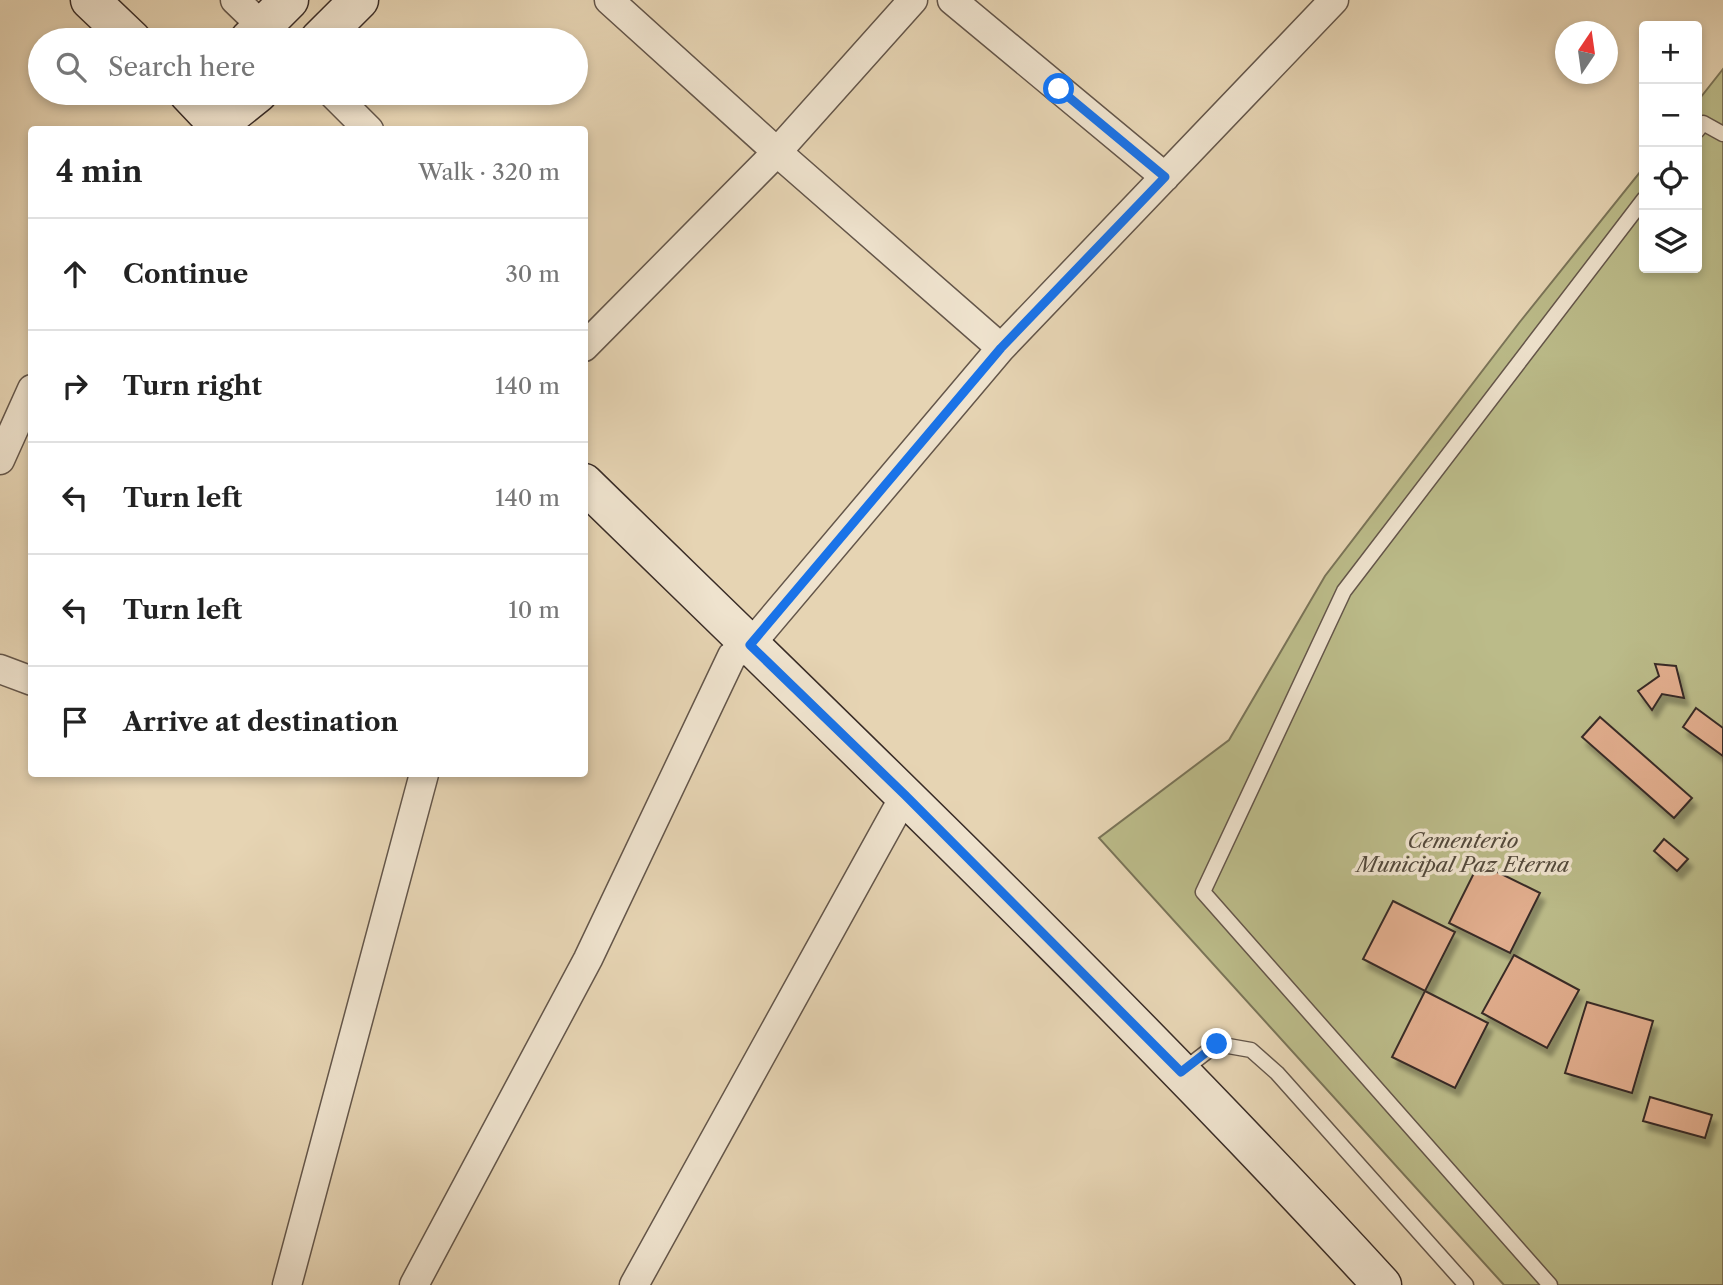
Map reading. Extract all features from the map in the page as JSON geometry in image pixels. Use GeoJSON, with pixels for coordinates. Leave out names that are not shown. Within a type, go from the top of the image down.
{"type":"FeatureCollection","features":[{"type":"Feature","properties":{"kind":"street"},"geometry":{"type":"LineString","coordinates":[[90,0],[119,28]]}},
{"type":"Feature","properties":{"kind":"street"},"geometry":{"type":"LineString","coordinates":[[235,0],[267,22]]}},
{"type":"Feature","properties":{"kind":"street"},"geometry":{"type":"LineString","coordinates":[[331,28],[359,0]]}},
{"type":"Feature","properties":{"kind":"street"},"geometry":{"type":"LineString","coordinates":[[609,0],[777,152],[1001,348]]}},
{"type":"Feature","properties":{"kind":"street"},"geometry":{"type":"LineString","coordinates":[[588,341],[777,152],[913,0]]}},
{"type":"Feature","properties":{"kind":"street"},"geometry":{"type":"LineString","coordinates":[[952,0],[1165,177]]}},
{"type":"Feature","properties":{"kind":"street"},"geometry":{"type":"LineString","coordinates":[[414,1285],[588,959],[732,656],[750,645],[1001,348],[1165,177],[1321,4]]}},
{"type":"Feature","properties":{"kind":"street"},"geometry":{"type":"LineString","coordinates":[[206,111],[223,105]]}},
{"type":"Feature","properties":{"kind":"street"},"geometry":{"type":"LineString","coordinates":[[344,105],[365,126]]}},
{"type":"Feature","properties":{"kind":"street"},"geometry":{"type":"LineString","coordinates":[[0,460],[28,398]]}},
{"type":"Feature","properties":{"kind":"street"},"geometry":{"type":"LineString","coordinates":[[588,487],[905,795],[1181,1072],[1382,1285]]}},
{"type":"Feature","properties":{"kind":"street"},"geometry":{"type":"LineString","coordinates":[[0,669],[28,680]]}},
{"type":"Feature","properties":{"kind":"street"},"geometry":{"type":"LineString","coordinates":[[287,1285],[423,777]]}},
{"type":"Feature","properties":{"kind":"street"},"geometry":{"type":"LineString","coordinates":[[634,1285],[905,795]]}},
{"type":"Feature","properties":{"kind":"lane"},"geometry":{"type":"LineString","coordinates":[[1702,124],[1723,134]]}},
{"type":"Feature","properties":{"kind":"lane"},"geometry":{"type":"LineString","coordinates":[[1550,1285],[1203,892],[1344,591],[1639,206]]}},
{"type":"Feature","properties":{"kind":"lane"},"geometry":{"type":"LineString","coordinates":[[1181,1072],[1217,1044],[1251,1050],[1277,1073],[1466,1285]]}},
{"type":"Feature","properties":{"kind":"green space","name":"Cementerio Municipal Paz Eterna"},"geometry":{"type":"Polygon","coordinates":[[[1723,69],[1723,1285],[1504,1285],[1099,838],[1229,740],[1325,576],[1519,323],[1639,173],[1639,273],[1702,273],[1702,96],[1723,69]]]}},
{"type":"Feature","properties":{"kind":"building"},"geometry":{"type":"Polygon","coordinates":[[[1655,664],[1676,666],[1684,698],[1662,694],[1652,710],[1638,691],[1659,676],[1655,664]]]}},
{"type":"Feature","properties":{"kind":"building"},"geometry":{"type":"Polygon","coordinates":[[[1696,708],[1723,728],[1723,756],[1683,727],[1696,708]]]}},
{"type":"Feature","properties":{"kind":"building"},"geometry":{"type":"Polygon","coordinates":[[[1600,717],[1692,798],[1674,818],[1582,737],[1600,717]]]}},
{"type":"Feature","properties":{"kind":"building"},"geometry":{"type":"Polygon","coordinates":[[[1664,839],[1688,859],[1677,871],[1654,851],[1664,839]]]}},
{"type":"Feature","properties":{"kind":"building"},"geometry":{"type":"Polygon","coordinates":[[[1479,863],[1540,893],[1510,953],[1449,923],[1479,863]]]}},
{"type":"Feature","properties":{"kind":"building"},"geometry":{"type":"Polygon","coordinates":[[[1393,901],[1455,932],[1425,991],[1363,959],[1393,901]]]}},
{"type":"Feature","properties":{"kind":"building"},"geometry":{"type":"Polygon","coordinates":[[[1514,955],[1579,990],[1547,1048],[1482,1013],[1514,955]]]}},
{"type":"Feature","properties":{"kind":"building"},"geometry":{"type":"Polygon","coordinates":[[[1425,991],[1488,1023],[1455,1088],[1392,1057],[1425,991]]]}},
{"type":"Feature","properties":{"kind":"building"},"geometry":{"type":"Polygon","coordinates":[[[1587,1002],[1653,1021],[1632,1093],[1565,1073],[1587,1002]]]}},
{"type":"Feature","properties":{"kind":"building"},"geometry":{"type":"Polygon","coordinates":[[[1650,1097],[1712,1115],[1705,1138],[1643,1121],[1650,1097]]]}},
{"type":"Feature","properties":{"kind":"route"},"geometry":{"type":"LineString","coordinates":[[1059,89],[1165,177],[1001,348],[750,645],[905,795],[1181,1072],[1217,1044]]}}]}
